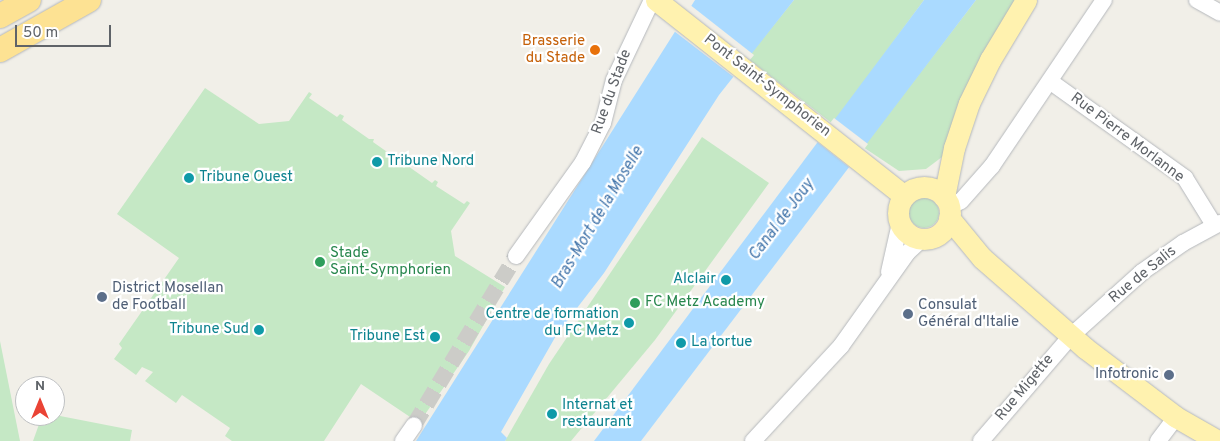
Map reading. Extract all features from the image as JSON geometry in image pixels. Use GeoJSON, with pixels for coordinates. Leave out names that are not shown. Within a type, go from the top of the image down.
{"type":"FeatureCollection","features":[{"type":"Feature","properties":{"kind":"highway"},"geometry":{"type":"LineString","coordinates":[[0,16],[29,0]]}},
{"type":"Feature","properties":{"kind":"highway"},"geometry":{"type":"LineString","coordinates":[[0,50],[89,0]]}},
{"type":"Feature","properties":{"kind":"main road"},"geometry":{"type":"LineString","coordinates":[[930,237],[948,208],[954,148],[969,103],[990,60],[1026,0]]}},
{"type":"Feature","properties":{"kind":"main road","name":"Pont Saint-Symphorien"},"geometry":{"type":"LineString","coordinates":[[657,2],[872,167],[904,196]]}},
{"type":"Feature","properties":{"kind":"main road"},"geometry":{"type":"LineString","coordinates":[[954,148],[924,187],[904,196],[898,209],[900,223],[911,235],[930,237],[982,258]]}},
{"type":"Feature","properties":{"kind":"main road"},"geometry":{"type":"LineString","coordinates":[[924,187],[948,208],[982,258],[1071,336],[1176,417],[1218,441]]}},
{"type":"Feature","properties":{"kind":"street"},"geometry":{"type":"LineString","coordinates":[[948,208],[961,202],[992,166],[1051,82],[1104,0]]}},
{"type":"Feature","properties":{"kind":"street"},"geometry":{"type":"LineString","coordinates":[[1197,0],[1220,13]]}},
{"type":"Feature","properties":{"kind":"street","name":"Rue du Stade"},"geometry":{"type":"LineString","coordinates":[[516,256],[584,162],[603,122],[614,80],[657,2]]}},
{"type":"Feature","properties":{"kind":"street","name":"Rue Pierre Morlanne"},"geometry":{"type":"LineString","coordinates":[[1051,82],[1185,178],[1217,224]]}},
{"type":"Feature","properties":{"kind":"street"},"geometry":{"type":"LineString","coordinates":[[885,283],[900,223]]}},
{"type":"Feature","properties":{"kind":"street","name":"Rue de Salis"},"geometry":{"type":"LineString","coordinates":[[1071,336],[1142,272],[1217,224]]}},
{"type":"Feature","properties":{"kind":"street"},"geometry":{"type":"LineString","coordinates":[[753,441],[841,346],[885,283],[930,237]]}},
{"type":"Feature","properties":{"kind":"street","name":"Rue Migette"},"geometry":{"type":"LineString","coordinates":[[981,441],[1071,336]]}},
{"type":"Feature","properties":{"kind":"street"},"geometry":{"type":"LineString","coordinates":[[1158,441],[1176,417]]}},
{"type":"Feature","properties":{"kind":"street"},"geometry":{"type":"LineString","coordinates":[[404,441],[414,425]]}},
{"type":"Feature","properties":{"kind":"green space"},"geometry":{"type":"Polygon","coordinates":[[[794,0],[924,0],[833,124],[747,58],[794,0]]]}},
{"type":"Feature","properties":{"kind":"green space"},"geometry":{"type":"Polygon","coordinates":[[[976,0],[1028,0],[954,148],[926,169],[899,171],[863,147],[976,0]]]}},
{"type":"Feature","properties":{"kind":"green space","name":"Stade Saint-Symphorien"},"geometry":{"type":"Polygon","coordinates":[[[205,88],[259,124],[289,121],[309,92],[312,94],[309,98],[337,117],[340,114],[344,116],[342,120],[369,139],[374,139],[373,142],[400,161],[403,159],[405,164],[432,183],[435,180],[438,182],[436,186],[464,204],[467,201],[470,203],[451,231],[455,256],[505,287],[469,351],[419,423],[361,384],[324,441],[232,441],[225,436],[230,428],[182,395],[176,403],[145,381],[153,372],[142,367],[136,375],[114,359],[122,348],[119,344],[179,258],[117,214],[205,88]]]}},
{"type":"Feature","properties":{"kind":"green space","name":"FC Metz Academy"},"geometry":{"type":"Polygon","coordinates":[[[702,137],[769,183],[655,340],[571,441],[505,441],[549,364],[702,137]]]}},
{"type":"Feature","properties":{"kind":"green space"},"geometry":{"type":"Polygon","coordinates":[[[924,198],[935,202],[939,213],[935,224],[924,228],[913,224],[909,213],[913,202],[924,198]]]}},
{"type":"Feature","properties":{"kind":"green space"},"geometry":{"type":"Polygon","coordinates":[[[0,341],[15,416],[15,426],[17,426],[20,441],[0,441],[0,341]]]}},
{"type":"Feature","properties":{"kind":"green space"},"geometry":{"type":"Polygon","coordinates":[[[65,417],[132,430],[130,441],[33,441],[38,426],[65,426],[65,417]]]}},
{"type":"Feature","properties":{"kind":"water","name":"Bras-Mort de la Moselle"},"geometry":{"type":"Polygon","coordinates":[[[695,0],[794,0],[719,95],[604,273],[557,334],[501,432],[507,438],[505,441],[416,441],[695,0]]]}},
{"type":"Feature","properties":{"kind":"water","name":"Canal de Jouy"},"geometry":{"type":"Polygon","coordinates":[[[924,0],[976,0],[641,441],[594,441],[924,0]]]}},
{"type":"Feature","properties":{"kind":"pier"},"geometry":{"type":"Polygon","coordinates":[[[689,4],[754,55],[735,78],[674,31],[689,4]]]}},
{"type":"Feature","properties":{"kind":"pier"},"geometry":{"type":"Polygon","coordinates":[[[834,118],[868,144],[850,168],[816,141],[834,118]]]}},
{"type":"Feature","properties":{"kind":"tunnel"},"geometry":{"type":"LineString","coordinates":[[414,425],[516,256]]}},
{"type":"Feature","properties":{"kind":"place","name":"Brasserie du Stade"},"geometry":{"type":"Point","coordinates":[595,50]}},
{"type":"Feature","properties":{"kind":"place","name":"Tribune Nord"},"geometry":{"type":"Point","coordinates":[377,162]}},
{"type":"Feature","properties":{"kind":"place","name":"Tribune Ouest"},"geometry":{"type":"Point","coordinates":[189,178]}},
{"type":"Feature","properties":{"kind":"place","name":"Stade Saint-Symphorien"},"geometry":{"type":"Point","coordinates":[320,262]}},
{"type":"Feature","properties":{"kind":"place","name":"Alclair"},"geometry":{"type":"Point","coordinates":[726,280]}},
{"type":"Feature","properties":{"kind":"place","name":"District Mosellan de Football"},"geometry":{"type":"Point","coordinates":[102,297]}},
{"type":"Feature","properties":{"kind":"place","name":"FC Metz Academy"},"geometry":{"type":"Point","coordinates":[635,303]}},
{"type":"Feature","properties":{"kind":"place","name":"Consulat Général d'Italie"},"geometry":{"type":"Point","coordinates":[908,314]}},
{"type":"Feature","properties":{"kind":"place","name":"Centre de formation du FC Metz"},"geometry":{"type":"Point","coordinates":[629,323]}},
{"type":"Feature","properties":{"kind":"place","name":"Tribune Sud"},"geometry":{"type":"Point","coordinates":[259,330]}},
{"type":"Feature","properties":{"kind":"place","name":"Tribune Est"},"geometry":{"type":"Point","coordinates":[435,337]}},
{"type":"Feature","properties":{"kind":"place","name":"La tortue"},"geometry":{"type":"Point","coordinates":[681,343]}},
{"type":"Feature","properties":{"kind":"place","name":"Infotronic"},"geometry":{"type":"Point","coordinates":[1169,375]}},
{"type":"Feature","properties":{"kind":"place","name":"Internat et restaurant"},"geometry":{"type":"Point","coordinates":[552,414]}}]}
